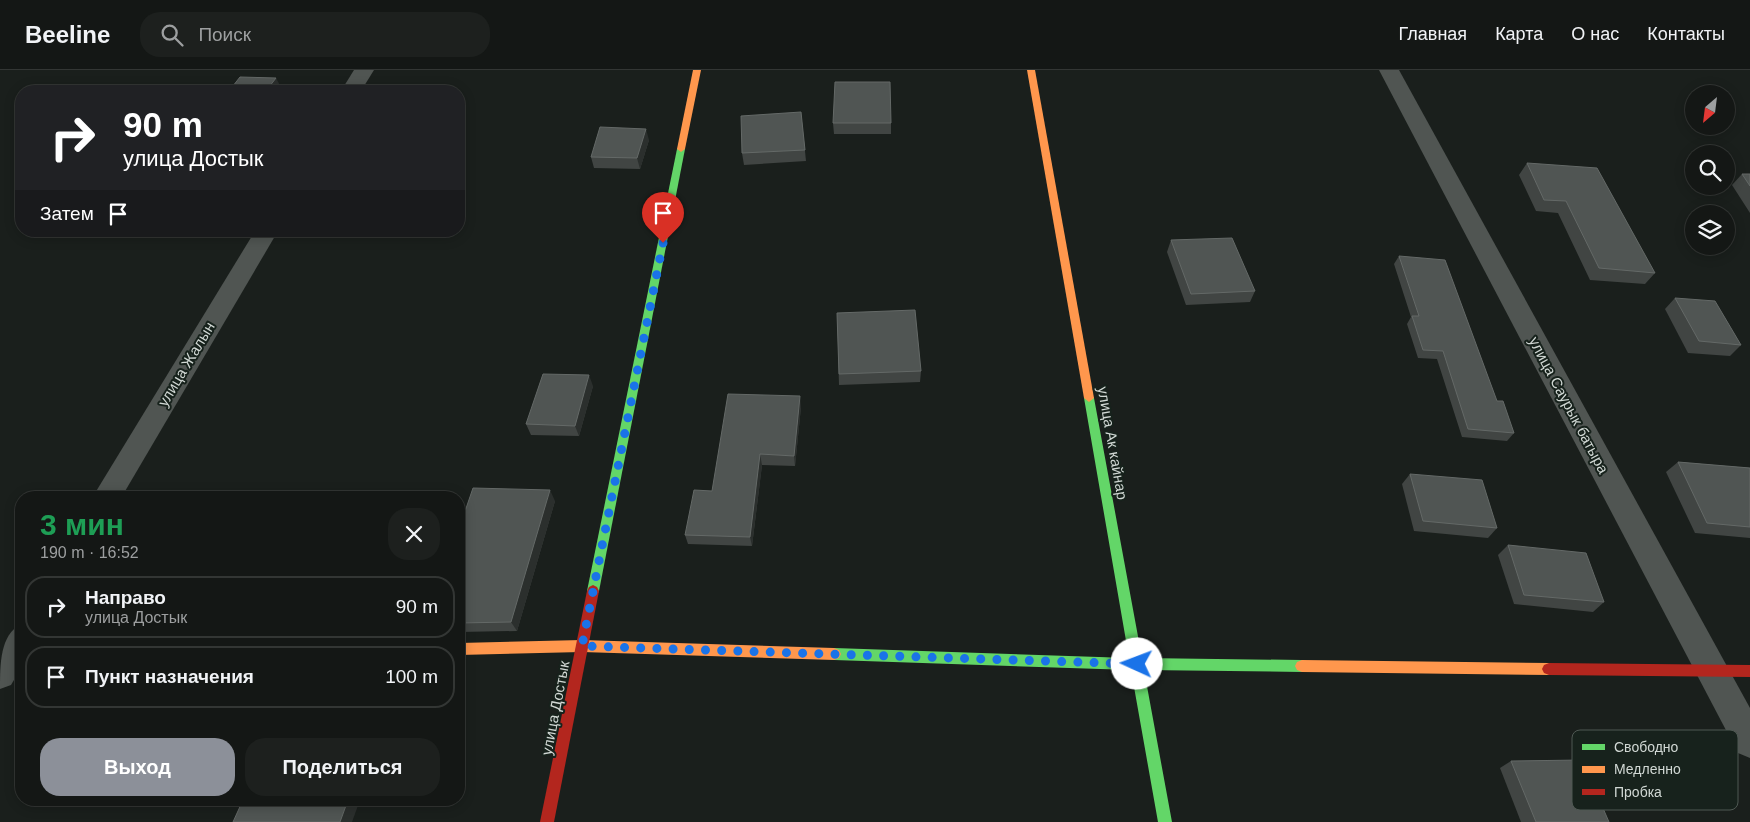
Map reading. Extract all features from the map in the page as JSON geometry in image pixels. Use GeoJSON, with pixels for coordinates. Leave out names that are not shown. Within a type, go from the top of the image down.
{"type":"FeatureCollection","features":[{"type":"Feature","properties":{"kind":"street"},"geometry":{"type":"LineString","coordinates":[[355,85],[364,70]]}},
{"type":"Feature","properties":{"kind":"street","name":"улица Достык"},"geometry":{"type":"LineString","coordinates":[[547,822],[698,70]]}},
{"type":"Feature","properties":{"kind":"street","name":"улица Ак кайнар"},"geometry":{"type":"LineString","coordinates":[[1031,70],[1165,822]]}},
{"type":"Feature","properties":{"kind":"street","name":"улица Саурык батыра"},"geometry":{"type":"LineString","coordinates":[[1389,70],[1750,741]]}},
{"type":"Feature","properties":{"kind":"street","name":"улица Жалын"},"geometry":{"type":"LineString","coordinates":[[110,491],[262,237]]}},
{"type":"Feature","properties":{"kind":"street"},"geometry":{"type":"LineString","coordinates":[[465,649],[582,646],[1137,664],[1750,671]]}},
{"type":"Feature","properties":{"kind":"building"},"geometry":{"type":"Polygon","coordinates":[[[240,77],[276,78],[271,85],[234,85],[240,77]]]}},
{"type":"Feature","properties":{"kind":"building"},"geometry":{"type":"Polygon","coordinates":[[[835,82],[890,82],[891,123],[833,123],[835,82]]]}},
{"type":"Feature","properties":{"kind":"building"},"geometry":{"type":"Polygon","coordinates":[[[801,112],[805,150],[742,153],[741,116],[801,112]]]}},
{"type":"Feature","properties":{"kind":"building"},"geometry":{"type":"Polygon","coordinates":[[[600,127],[646,129],[637,158],[591,157],[600,127]]]}},
{"type":"Feature","properties":{"kind":"building"},"geometry":{"type":"Polygon","coordinates":[[[1527,163],[1597,168],[1655,273],[1599,268],[1566,201],[1544,200],[1527,163]]]}},
{"type":"Feature","properties":{"kind":"building"},"geometry":{"type":"Polygon","coordinates":[[[1742,174],[1750,174],[1750,186],[1742,174]]]}},
{"type":"Feature","properties":{"kind":"building"},"geometry":{"type":"Polygon","coordinates":[[[1232,238],[1255,291],[1191,294],[1171,240],[1232,238]]]}},
{"type":"Feature","properties":{"kind":"building"},"geometry":{"type":"Polygon","coordinates":[[[1399,256],[1445,260],[1497,401],[1503,401],[1514,433],[1468,429],[1443,351],[1423,350],[1412,316],[1419,316],[1399,256]]]}},
{"type":"Feature","properties":{"kind":"building"},"geometry":{"type":"Polygon","coordinates":[[[1675,298],[1715,301],[1741,345],[1699,341],[1675,298]]]}},
{"type":"Feature","properties":{"kind":"building"},"geometry":{"type":"Polygon","coordinates":[[[915,310],[921,371],[839,374],[837,313],[915,310]]]}},
{"type":"Feature","properties":{"kind":"building"},"geometry":{"type":"Polygon","coordinates":[[[543,374],[589,375],[575,426],[526,424],[543,374]]]}},
{"type":"Feature","properties":{"kind":"building"},"geometry":{"type":"Polygon","coordinates":[[[728,394],[800,396],[794,456],[760,454],[750,537],[685,535],[694,490],[712,491],[728,394]]]}},
{"type":"Feature","properties":{"kind":"building"},"geometry":{"type":"Polygon","coordinates":[[[1678,462],[1750,468],[1750,527],[1707,523],[1678,462]]]}},
{"type":"Feature","properties":{"kind":"building"},"geometry":{"type":"Polygon","coordinates":[[[1410,474],[1482,480],[1497,528],[1423,521],[1410,474]]]}},
{"type":"Feature","properties":{"kind":"building"},"geometry":{"type":"Polygon","coordinates":[[[473,488],[550,490],[511,622],[465,623],[465,511],[473,488]]]}},
{"type":"Feature","properties":{"kind":"building"},"geometry":{"type":"Polygon","coordinates":[[[1508,545],[1586,553],[1604,602],[1524,595],[1508,545]]]}},
{"type":"Feature","properties":{"kind":"building"},"geometry":{"type":"Polygon","coordinates":[[[1572,760],[1572,810],[1604,810],[1609,822],[1536,822],[1511,761],[1572,760]]]}},
{"type":"Feature","properties":{"kind":"building"},"geometry":{"type":"Polygon","coordinates":[[[240,806],[346,806],[340,822],[233,822],[240,806]]]}},
{"type":"Feature","properties":{"kind":"traffic: fast"},"geometry":{"type":"LineString","coordinates":[[593,591],[681,149]]}},
{"type":"Feature","properties":{"kind":"traffic: fast"},"geometry":{"type":"LineString","coordinates":[[1089,398],[1165,822]]}},
{"type":"Feature","properties":{"kind":"traffic: fast"},"geometry":{"type":"LineString","coordinates":[[834,654],[1137,664],[1302,666]]}},
{"type":"Feature","properties":{"kind":"traffic: slow"},"geometry":{"type":"LineString","coordinates":[[681,149],[697,70]]}},
{"type":"Feature","properties":{"kind":"traffic: slow"},"geometry":{"type":"LineString","coordinates":[[1031,70],[1089,398]]}},
{"type":"Feature","properties":{"kind":"traffic: slow"},"geometry":{"type":"LineString","coordinates":[[465,649],[582,646],[834,654]]}},
{"type":"Feature","properties":{"kind":"traffic: slow"},"geometry":{"type":"LineString","coordinates":[[1302,666],[1549,669]]}},
{"type":"Feature","properties":{"kind":"traffic: jam"},"geometry":{"type":"LineString","coordinates":[[547,822],[593,591]]}},
{"type":"Feature","properties":{"kind":"traffic: jam"},"geometry":{"type":"LineString","coordinates":[[1549,669],[1750,671]]}},
{"type":"Feature","properties":{"kind":"route"},"geometry":{"type":"LineString","coordinates":[[663,243],[582,646],[1137,664]]}}]}
